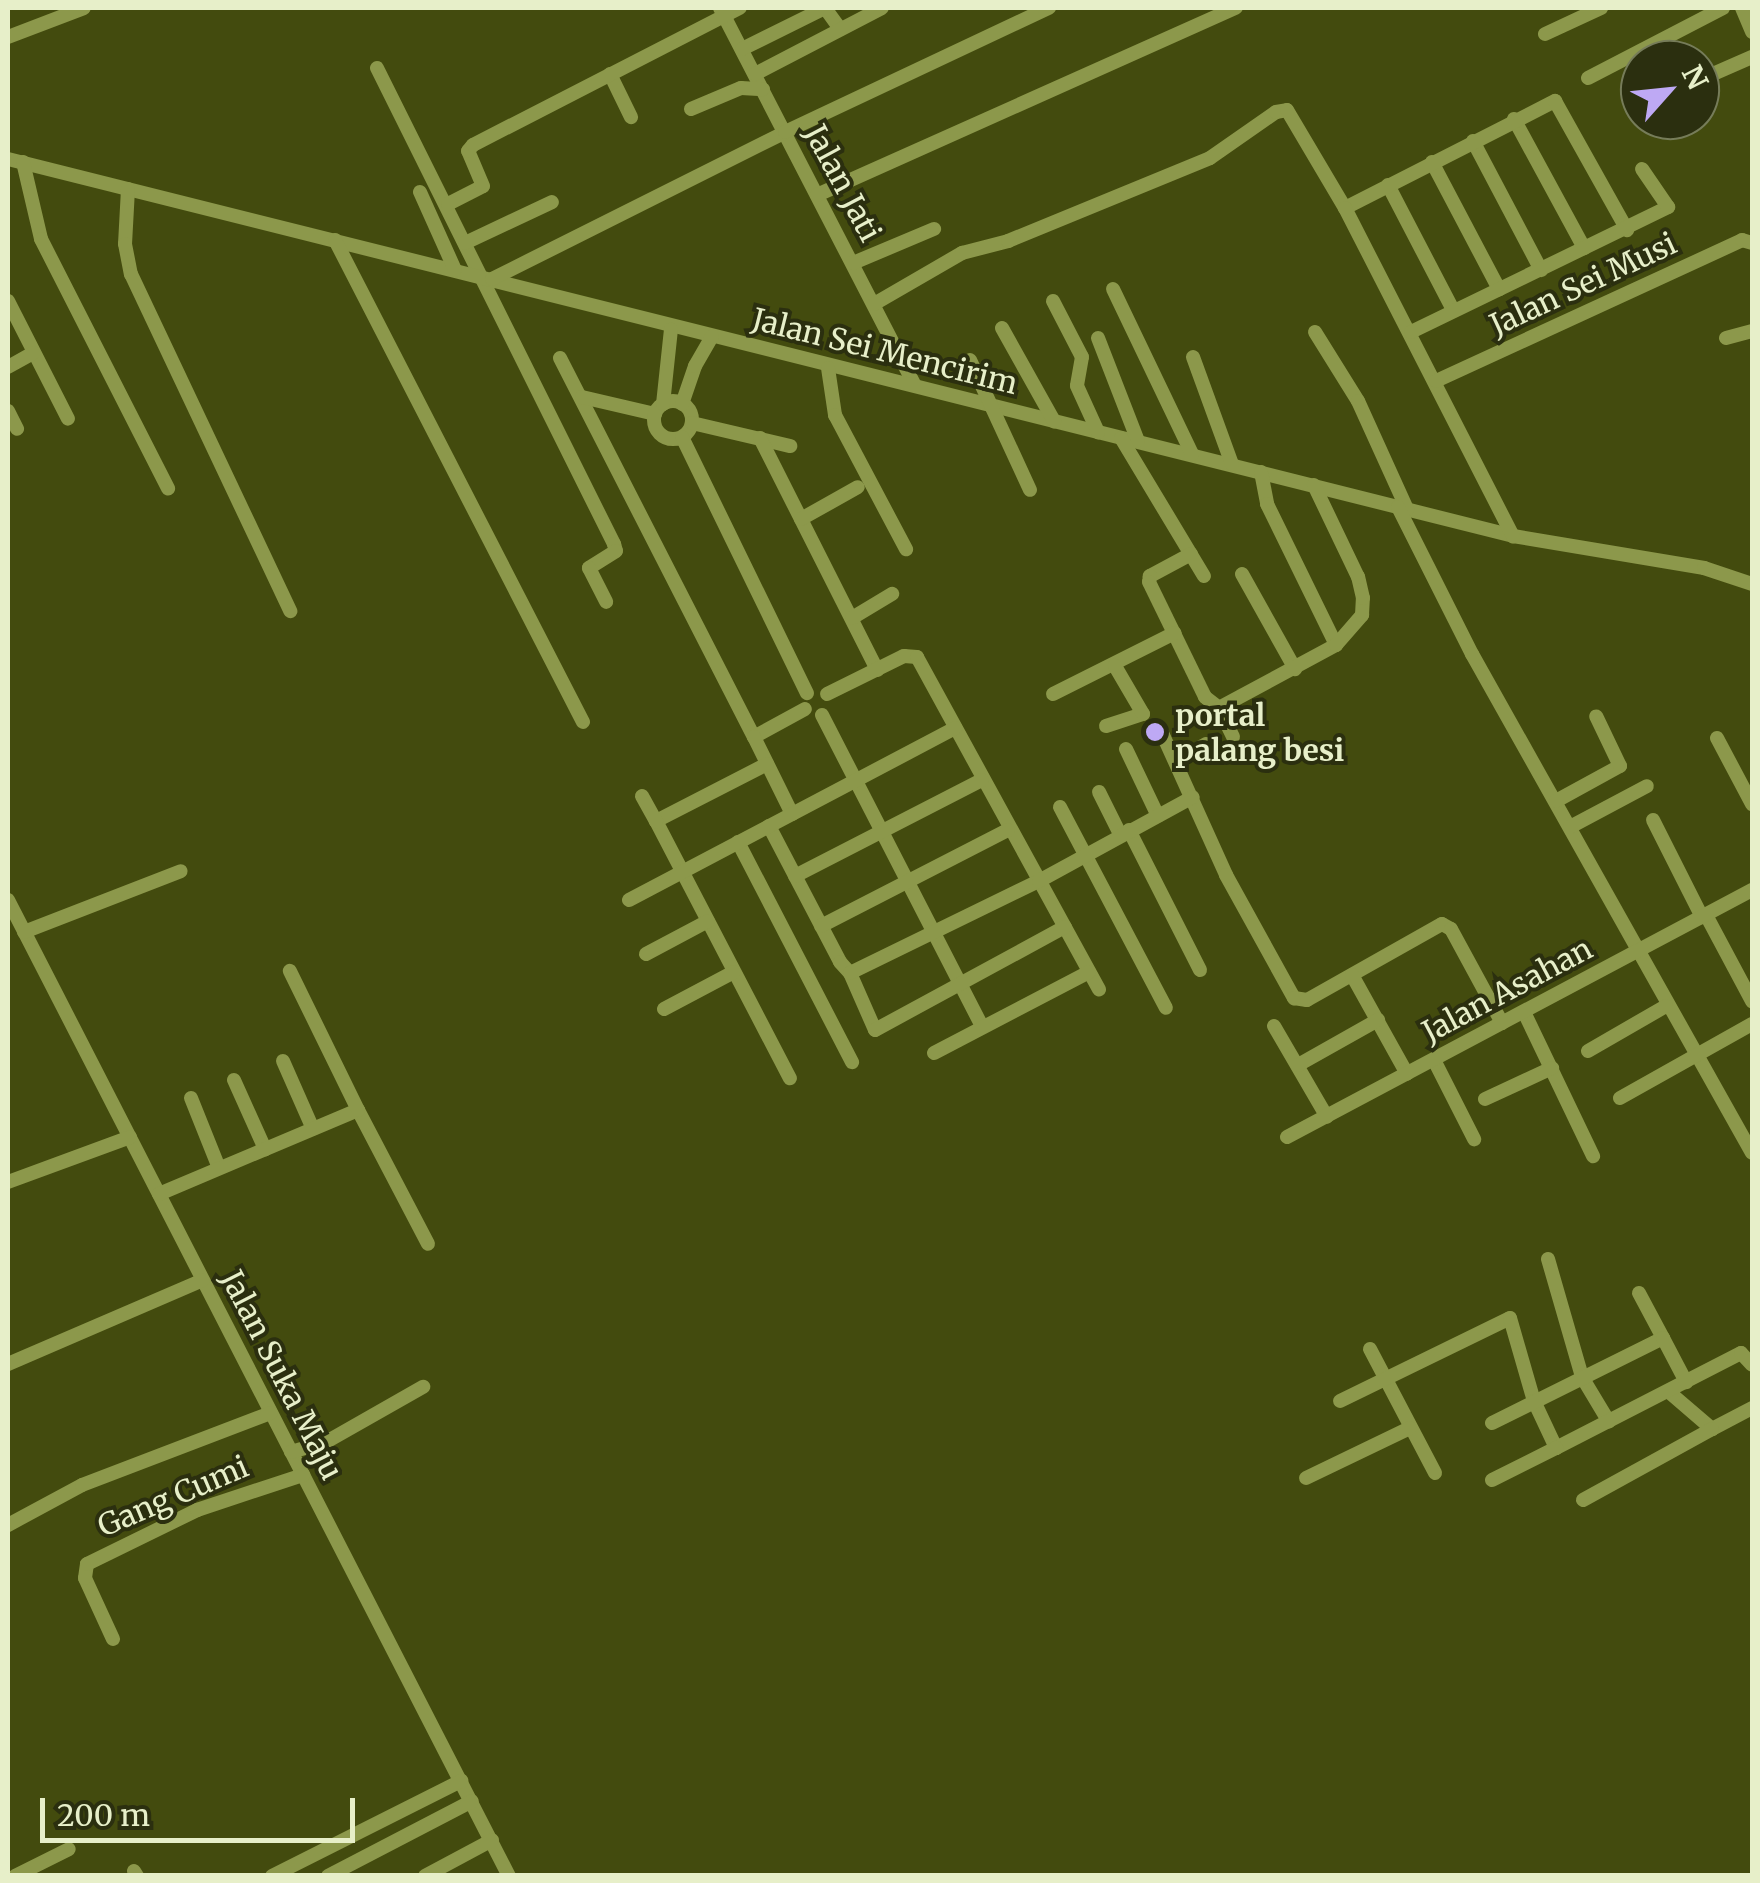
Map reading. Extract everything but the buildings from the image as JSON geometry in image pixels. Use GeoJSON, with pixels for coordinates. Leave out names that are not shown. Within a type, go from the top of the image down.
{"type":"FeatureCollection","features":[{"type":"Feature","properties":{"kind":"street"},"geometry":{"type":"LineString","coordinates":[[8,37],[84,8]]}},
{"type":"Feature","properties":{"kind":"street"},"geometry":{"type":"LineString","coordinates":[[448,204],[483,186],[468,150],[473,145],[722,11],[740,8]]}},
{"type":"Feature","properties":{"kind":"street"},"geometry":{"type":"LineString","coordinates":[[742,49],[825,8],[840,29]]}},
{"type":"Feature","properties":{"kind":"street"},"geometry":{"type":"LineString","coordinates":[[755,74],[882,8]]}},
{"type":"Feature","properties":{"kind":"street"},"geometry":{"type":"LineString","coordinates":[[486,278],[1049,8]]}},
{"type":"Feature","properties":{"kind":"street"},"geometry":{"type":"LineString","coordinates":[[818,195],[1236,8]]}},
{"type":"Feature","properties":{"kind":"street"},"geometry":{"type":"LineString","coordinates":[[1545,34],[1598,8]]}},
{"type":"Feature","properties":{"kind":"street"},"geometry":{"type":"LineString","coordinates":[[1588,78],[1723,8]]}},
{"type":"Feature","properties":{"kind":"street"},"geometry":{"type":"LineString","coordinates":[[1742,8],[1752,32]]}},
{"type":"Feature","properties":{"kind":"street","name":"Jalan Jati"},"geometry":{"type":"LineString","coordinates":[[722,11],[915,386]]}},
{"type":"Feature","properties":{"kind":"street"},"geometry":{"type":"LineString","coordinates":[[1720,71],[1752,57]]}},
{"type":"Feature","properties":{"kind":"street"},"geometry":{"type":"LineString","coordinates":[[377,68],[486,278],[614,544],[612,555],[589,568],[606,602]]}},
{"type":"Feature","properties":{"kind":"street"},"geometry":{"type":"LineString","coordinates":[[610,74],[631,117]]}},
{"type":"Feature","properties":{"kind":"street"},"geometry":{"type":"LineString","coordinates":[[691,109],[741,88],[763,89]]}},
{"type":"Feature","properties":{"kind":"street"},"geometry":{"type":"LineString","coordinates":[[1345,208],[1550,101],[1559,104],[1627,230]]}},
{"type":"Feature","properties":{"kind":"street"},"geometry":{"type":"LineString","coordinates":[[874,304],[962,254],[1008,241],[1210,158],[1281,110],[1296,120],[1345,208],[1513,536]]}},
{"type":"Feature","properties":{"kind":"street"},"geometry":{"type":"LineString","coordinates":[[1514,118],[1584,248]]}},
{"type":"Feature","properties":{"kind":"street"},"geometry":{"type":"LineString","coordinates":[[1473,141],[1541,270]]}},
{"type":"Feature","properties":{"kind":"street"},"geometry":{"type":"LineString","coordinates":[[15,160],[41,240],[168,488]]}},
{"type":"Feature","properties":{"kind":"street","name":"Jalan Sei Mencirim"},"geometry":{"type":"LineString","coordinates":[[15,160],[455,270],[671,329],[993,405],[1513,536],[1704,568],[1752,584]]}},
{"type":"Feature","properties":{"kind":"street"},"geometry":{"type":"LineString","coordinates":[[1432,162],[1499,290]]}},
{"type":"Feature","properties":{"kind":"street"},"geometry":{"type":"LineString","coordinates":[[1410,332],[1668,207],[1642,169]]}},
{"type":"Feature","properties":{"kind":"street"},"geometry":{"type":"LineString","coordinates":[[1388,186],[1453,310]]}},
{"type":"Feature","properties":{"kind":"street"},"geometry":{"type":"LineString","coordinates":[[128,188],[125,244],[132,274],[290,611]]}},
{"type":"Feature","properties":{"kind":"street"},"geometry":{"type":"LineString","coordinates":[[420,192],[455,270]]}},
{"type":"Feature","properties":{"kind":"street"},"geometry":{"type":"LineString","coordinates":[[465,243],[552,202]]}},
{"type":"Feature","properties":{"kind":"street"},"geometry":{"type":"LineString","coordinates":[[853,262],[934,229]]}},
{"type":"Feature","properties":{"kind":"street"},"geometry":{"type":"LineString","coordinates":[[334,240],[583,722]]}},
{"type":"Feature","properties":{"kind":"street","name":"Jalan Sei Musi"},"geometry":{"type":"LineString","coordinates":[[1436,382],[1742,240],[1752,243]]}},
{"type":"Feature","properties":{"kind":"street"},"geometry":{"type":"LineString","coordinates":[[1113,288],[1192,454]]}},
{"type":"Feature","properties":{"kind":"street"},"geometry":{"type":"LineString","coordinates":[[8,300],[68,419]]}},
{"type":"Feature","properties":{"kind":"street"},"geometry":{"type":"LineString","coordinates":[[1053,302],[1082,358],[1077,386],[1098,432]]}},
{"type":"Feature","properties":{"kind":"street"},"geometry":{"type":"LineString","coordinates":[[1002,328],[1054,421]]}},
{"type":"Feature","properties":{"kind":"street"},"geometry":{"type":"LineString","coordinates":[[671,329],[671,359],[659,409],[658,433],[670,439],[682,437],[692,422]]}},
{"type":"Feature","properties":{"kind":"street"},"geometry":{"type":"LineString","coordinates":[[1726,338],[1752,331]]}},
{"type":"Feature","properties":{"kind":"street"},"geometry":{"type":"LineString","coordinates":[[1314,332],[1358,401],[1450,612],[1666,1006],[1752,1153]]}},
{"type":"Feature","properties":{"kind":"street"},"geometry":{"type":"LineString","coordinates":[[712,338],[695,366],[682,404],[692,422],[790,446]]}},
{"type":"Feature","properties":{"kind":"street"},"geometry":{"type":"LineString","coordinates":[[1098,338],[1138,441]]}},
{"type":"Feature","properties":{"kind":"street"},"geometry":{"type":"LineString","coordinates":[[8,367],[33,353]]}},
{"type":"Feature","properties":{"kind":"street"},"geometry":{"type":"LineString","coordinates":[[560,358],[792,814]]}},
{"type":"Feature","properties":{"kind":"street"},"geometry":{"type":"LineString","coordinates":[[1193,358],[1232,464]]}},
{"type":"Feature","properties":{"kind":"street"},"geometry":{"type":"LineString","coordinates":[[671,359],[695,366]]}},
{"type":"Feature","properties":{"kind":"street"},"geometry":{"type":"LineString","coordinates":[[970,360],[993,405],[996,426],[1030,490]]}},
{"type":"Feature","properties":{"kind":"street"},"geometry":{"type":"LineString","coordinates":[[828,368],[834,415],[906,549]]}},
{"type":"Feature","properties":{"kind":"street"},"geometry":{"type":"LineString","coordinates":[[582,397],[659,409],[682,404]]}},
{"type":"Feature","properties":{"kind":"street"},"geometry":{"type":"LineString","coordinates":[[8,411],[17,429]]}},
{"type":"Feature","properties":{"kind":"street"},"geometry":{"type":"LineString","coordinates":[[682,437],[807,693],[805,709]]}},
{"type":"Feature","properties":{"kind":"street"},"geometry":{"type":"LineString","coordinates":[[760,438],[876,670]]}},
{"type":"Feature","properties":{"kind":"street"},"geometry":{"type":"LineString","coordinates":[[1121,438],[1204,576]]}},
{"type":"Feature","properties":{"kind":"street"},"geometry":{"type":"LineString","coordinates":[[1261,472],[1267,504],[1336,645]]}},
{"type":"Feature","properties":{"kind":"street"},"geometry":{"type":"LineString","coordinates":[[1219,708],[1336,645],[1358,622],[1364,598],[1314,485]]}},
{"type":"Feature","properties":{"kind":"street"},"geometry":{"type":"LineString","coordinates":[[801,519],[858,486]]}},
{"type":"Feature","properties":{"kind":"street"},"geometry":{"type":"LineString","coordinates":[[1191,554],[1148,578],[1205,698],[1219,708],[1233,736]]}},
{"type":"Feature","properties":{"kind":"street"},"geometry":{"type":"LineString","coordinates":[[1242,574],[1295,669]]}},
{"type":"Feature","properties":{"kind":"street"},"geometry":{"type":"LineString","coordinates":[[852,618],[892,594]]}},
{"type":"Feature","properties":{"kind":"street"},"geometry":{"type":"LineString","coordinates":[[1053,694],[1175,633]]}},
{"type":"Feature","properties":{"kind":"street"},"geometry":{"type":"LineString","coordinates":[[807,693],[815,690],[827,694],[904,656],[916,656],[1099,990]]}},
{"type":"Feature","properties":{"kind":"street"},"geometry":{"type":"LineString","coordinates":[[1106,726],[1143,714],[1115,666]]}},
{"type":"Feature","properties":{"kind":"street"},"geometry":{"type":"LineString","coordinates":[[822,715],[829,707],[827,694]]}},
{"type":"Feature","properties":{"kind":"street"},"geometry":{"type":"LineString","coordinates":[[754,736],[805,709],[822,715],[982,1026]]}},
{"type":"Feature","properties":{"kind":"street"},"geometry":{"type":"LineString","coordinates":[[1556,802],[1620,766],[1596,716]]}},
{"type":"Feature","properties":{"kind":"street"},"geometry":{"type":"LineString","coordinates":[[629,900],[955,728]]}},
{"type":"Feature","properties":{"kind":"street"},"geometry":{"type":"LineString","coordinates":[[1162,734],[1226,874],[1294,998],[1307,1000],[1436,927],[1447,926],[1502,1023]]}},
{"type":"Feature","properties":{"kind":"street"},"geometry":{"type":"LineString","coordinates":[[1716,738],[1752,804]]}},
{"type":"Feature","properties":{"kind":"street"},"geometry":{"type":"LineString","coordinates":[[1177,760],[1206,744]]}},
{"type":"Feature","properties":{"kind":"street"},"geometry":{"type":"LineString","coordinates":[[1126,749],[1158,816]]}},
{"type":"Feature","properties":{"kind":"street"},"geometry":{"type":"LineString","coordinates":[[656,821],[767,764]]}},
{"type":"Feature","properties":{"kind":"street"},"geometry":{"type":"LineString","coordinates":[[796,876],[982,780]]}},
{"type":"Feature","properties":{"kind":"street"},"geometry":{"type":"LineString","coordinates":[[1570,827],[1647,786]]}},
{"type":"Feature","properties":{"kind":"street"},"geometry":{"type":"LineString","coordinates":[[1099,792],[1200,970]]}},
{"type":"Feature","properties":{"kind":"street"},"geometry":{"type":"LineString","coordinates":[[642,796],[790,1078]]}},
{"type":"Feature","properties":{"kind":"street"},"geometry":{"type":"LineString","coordinates":[[850,973],[1039,881],[1193,797]]}},
{"type":"Feature","properties":{"kind":"street"},"geometry":{"type":"LineString","coordinates":[[1060,808],[1166,1008]]}},
{"type":"Feature","properties":{"kind":"street"},"geometry":{"type":"LineString","coordinates":[[1654,820],[1752,1001]]}},
{"type":"Feature","properties":{"kind":"street"},"geometry":{"type":"LineString","coordinates":[[769,826],[878,1031],[1066,927]]}},
{"type":"Feature","properties":{"kind":"street"},"geometry":{"type":"LineString","coordinates":[[821,926],[1008,830]]}},
{"type":"Feature","properties":{"kind":"street"},"geometry":{"type":"LineString","coordinates":[[738,842],[852,1062]]}},
{"type":"Feature","properties":{"kind":"street"},"geometry":{"type":"LineString","coordinates":[[24,932],[181,871]]}},
{"type":"Feature","properties":{"kind":"street","name":"Jalan Asahan"},"geometry":{"type":"LineString","coordinates":[[1287,1137],[1752,890]]}},
{"type":"Feature","properties":{"kind":"street","name":"Jalan Suka Maju"},"geometry":{"type":"LineString","coordinates":[[8,900],[509,1876]]}},
{"type":"Feature","properties":{"kind":"street"},"geometry":{"type":"LineString","coordinates":[[646,954],[708,922]]}},
{"type":"Feature","properties":{"kind":"street"},"geometry":{"type":"LineString","coordinates":[[290,971],[428,1244]]}},
{"type":"Feature","properties":{"kind":"street"},"geometry":{"type":"LineString","coordinates":[[664,1009],[734,972]]}},
{"type":"Feature","properties":{"kind":"street"},"geometry":{"type":"LineString","coordinates":[[934,1053],[1089,972]]}},
{"type":"Feature","properties":{"kind":"street"},"geometry":{"type":"LineString","coordinates":[[1352,975],[1407,1074]]}},
{"type":"Feature","properties":{"kind":"street"},"geometry":{"type":"LineString","coordinates":[[1588,1051],[1666,1006]]}},
{"type":"Feature","properties":{"kind":"street"},"geometry":{"type":"LineString","coordinates":[[1524,1012],[1593,1156]]}},
{"type":"Feature","properties":{"kind":"street"},"geometry":{"type":"LineString","coordinates":[[1298,1065],[1378,1020]]}},
{"type":"Feature","properties":{"kind":"street"},"geometry":{"type":"LineString","coordinates":[[1620,1098],[1752,1024]]}},
{"type":"Feature","properties":{"kind":"street"},"geometry":{"type":"LineString","coordinates":[[1274,1026],[1326,1117]]}},
{"type":"Feature","properties":{"kind":"street"},"geometry":{"type":"LineString","coordinates":[[1434,1060],[1474,1139]]}},
{"type":"Feature","properties":{"kind":"street"},"geometry":{"type":"LineString","coordinates":[[284,1061],[313,1128]]}},
{"type":"Feature","properties":{"kind":"street"},"geometry":{"type":"LineString","coordinates":[[1485,1099],[1552,1068]]}},
{"type":"Feature","properties":{"kind":"street"},"geometry":{"type":"LineString","coordinates":[[234,1080],[265,1149]]}},
{"type":"Feature","properties":{"kind":"street"},"geometry":{"type":"LineString","coordinates":[[190,1098],[219,1168]]}},
{"type":"Feature","properties":{"kind":"street"},"geometry":{"type":"LineString","coordinates":[[158,1194],[358,1110]]}},
{"type":"Feature","properties":{"kind":"street"},"geometry":{"type":"LineString","coordinates":[[8,1182],[130,1137]]}},
{"type":"Feature","properties":{"kind":"street"},"geometry":{"type":"LineString","coordinates":[[1548,1259],[1582,1377],[1609,1422]]}},
{"type":"Feature","properties":{"kind":"street"},"geometry":{"type":"LineString","coordinates":[[8,1364],[202,1280]]}},
{"type":"Feature","properties":{"kind":"street"},"geometry":{"type":"LineString","coordinates":[[1639,1293],[1686,1382]]}},
{"type":"Feature","properties":{"kind":"street"},"geometry":{"type":"LineString","coordinates":[[1340,1401],[1510,1318],[1534,1401],[1556,1448]]}},
{"type":"Feature","properties":{"kind":"street"},"geometry":{"type":"LineString","coordinates":[[1492,1422],[1664,1338]]}},
{"type":"Feature","properties":{"kind":"street"},"geometry":{"type":"LineString","coordinates":[[1370,1350],[1436,1474]]}},
{"type":"Feature","properties":{"kind":"street"},"geometry":{"type":"LineString","coordinates":[[1492,1480],[1741,1354],[1752,1365]]}},
{"type":"Feature","properties":{"kind":"street"},"geometry":{"type":"LineString","coordinates":[[291,1452],[326,1442],[423,1387]]}},
{"type":"Feature","properties":{"kind":"street"},"geometry":{"type":"LineString","coordinates":[[1669,1392],[1712,1429]]}},
{"type":"Feature","properties":{"kind":"street"},"geometry":{"type":"LineString","coordinates":[[1583,1500],[1752,1408]]}},
{"type":"Feature","properties":{"kind":"street"},"geometry":{"type":"LineString","coordinates":[[8,1525],[82,1485],[271,1414]]}},
{"type":"Feature","properties":{"kind":"street"},"geometry":{"type":"LineString","coordinates":[[1306,1478],[1410,1428]]}},
{"type":"Feature","properties":{"kind":"street","name":"Gang Cumi"},"geometry":{"type":"LineString","coordinates":[[114,1638],[85,1578],[88,1564],[196,1510],[302,1474]]}},
{"type":"Feature","properties":{"kind":"street"},"geometry":{"type":"LineString","coordinates":[[272,1876],[461,1781]]}},
{"type":"Feature","properties":{"kind":"street"},"geometry":{"type":"LineString","coordinates":[[328,1876],[472,1802]]}},
{"type":"Feature","properties":{"kind":"street"},"geometry":{"type":"LineString","coordinates":[[425,1876],[492,1840]]}},
{"type":"Feature","properties":{"kind":"street"},"geometry":{"type":"LineString","coordinates":[[16,1876],[69,1849]]}},
{"type":"Feature","properties":{"kind":"place","name":"portal palang besi"},"geometry":{"type":"Point","coordinates":[1155,732]}}]}
